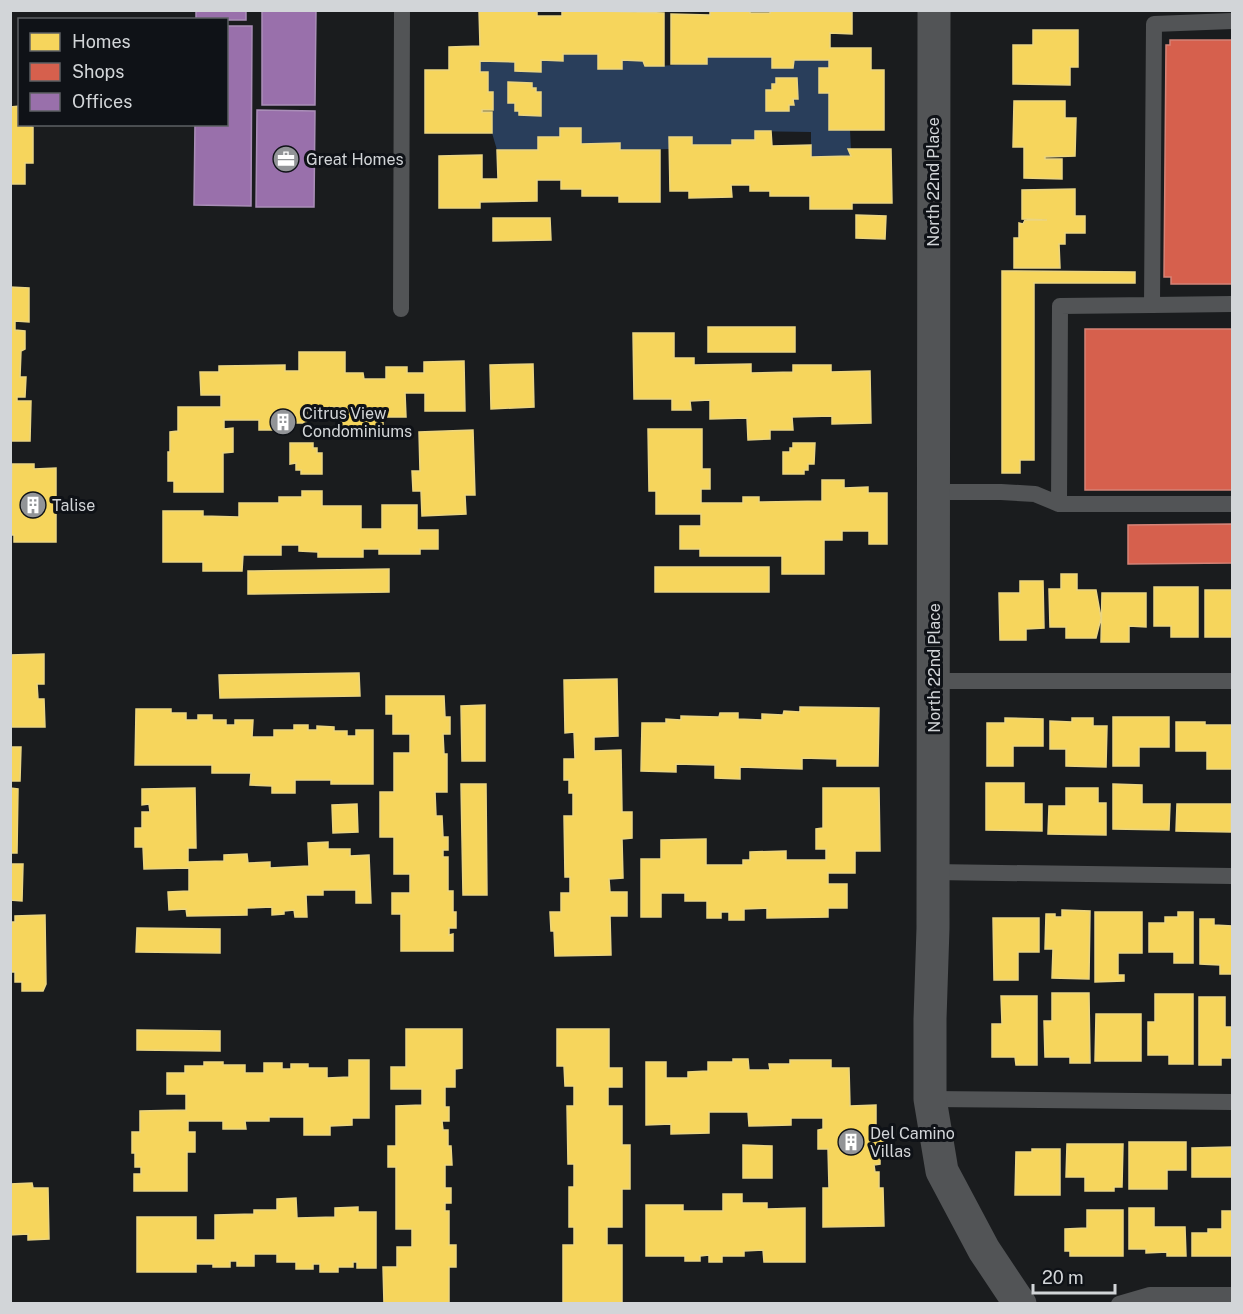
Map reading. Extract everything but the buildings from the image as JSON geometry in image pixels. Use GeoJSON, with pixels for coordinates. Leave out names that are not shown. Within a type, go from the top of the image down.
{"type":"FeatureCollection","features":[{"type":"Feature","properties":{"kind":"street","name":"North 22nd Place"},"geometry":{"type":"LineString","coordinates":[[934,10],[932,492],[934,681],[930,1099],[942,1171],[984,1250],[1020,1304]]}},
{"type":"Feature","properties":{"kind":"lane"},"geometry":{"type":"LineString","coordinates":[[401,309],[402,10]]}},
{"type":"Feature","properties":{"kind":"lane"},"geometry":{"type":"LineString","coordinates":[[1152,305],[1154,24],[1233,21]]}},
{"type":"Feature","properties":{"kind":"lane"},"geometry":{"type":"LineString","coordinates":[[1059,504],[1060,306],[1233,304]]}},
{"type":"Feature","properties":{"kind":"lane"},"geometry":{"type":"LineString","coordinates":[[932,492],[1035,494],[1059,504],[1233,504]]}},
{"type":"Feature","properties":{"kind":"lane"},"geometry":{"type":"LineString","coordinates":[[934,681],[1233,681]]}},
{"type":"Feature","properties":{"kind":"lane"},"geometry":{"type":"LineString","coordinates":[[933,872],[1233,876]]}},
{"type":"Feature","properties":{"kind":"lane"},"geometry":{"type":"LineString","coordinates":[[930,1099],[1233,1102]]}},
{"type":"Feature","properties":{"kind":"lane"},"geometry":{"type":"LineString","coordinates":[[1119,1304],[1150,1295],[1233,1295]]}},
{"type":"Feature","properties":{"kind":"shaded area"},"geometry":{"type":"Polygon","coordinates":[[[563,54],[598,54],[598,69],[621,69],[622,60],[643,61],[646,66],[654,66],[707,64],[707,57],[772,57],[772,68],[793,68],[794,60],[829,60],[829,130],[850,130],[851,149],[848,149],[851,156],[811,157],[811,132],[755,131],[755,140],[732,140],[732,145],[692,145],[691,137],[669,149],[620,150],[620,143],[581,144],[581,128],[560,128],[560,137],[538,138],[538,150],[497,150],[492,133],[493,93],[488,92],[488,72],[480,72],[480,61],[515,62],[516,71],[540,72],[541,60],[563,61],[563,54]],[[776,78],[776,84],[772,90],[766,90],[766,111],[789,111],[789,105],[794,104],[793,99],[798,99],[797,78],[776,78]],[[509,82],[508,103],[515,103],[515,111],[519,111],[519,115],[540,115],[536,88],[532,88],[532,83],[509,82]]]}},
{"type":"Feature","properties":{"kind":"place","name":"Great Homes"},"geometry":{"type":"Point","coordinates":[286,159]}},
{"type":"Feature","properties":{"kind":"place","name":"Citrus View Condominiums"},"geometry":{"type":"Point","coordinates":[283,422]}},
{"type":"Feature","properties":{"kind":"place","name":"Talise"},"geometry":{"type":"Point","coordinates":[33,505]}},
{"type":"Feature","properties":{"kind":"place","name":"Del Camino Villas"},"geometry":{"type":"Point","coordinates":[851,1142]}}]}
